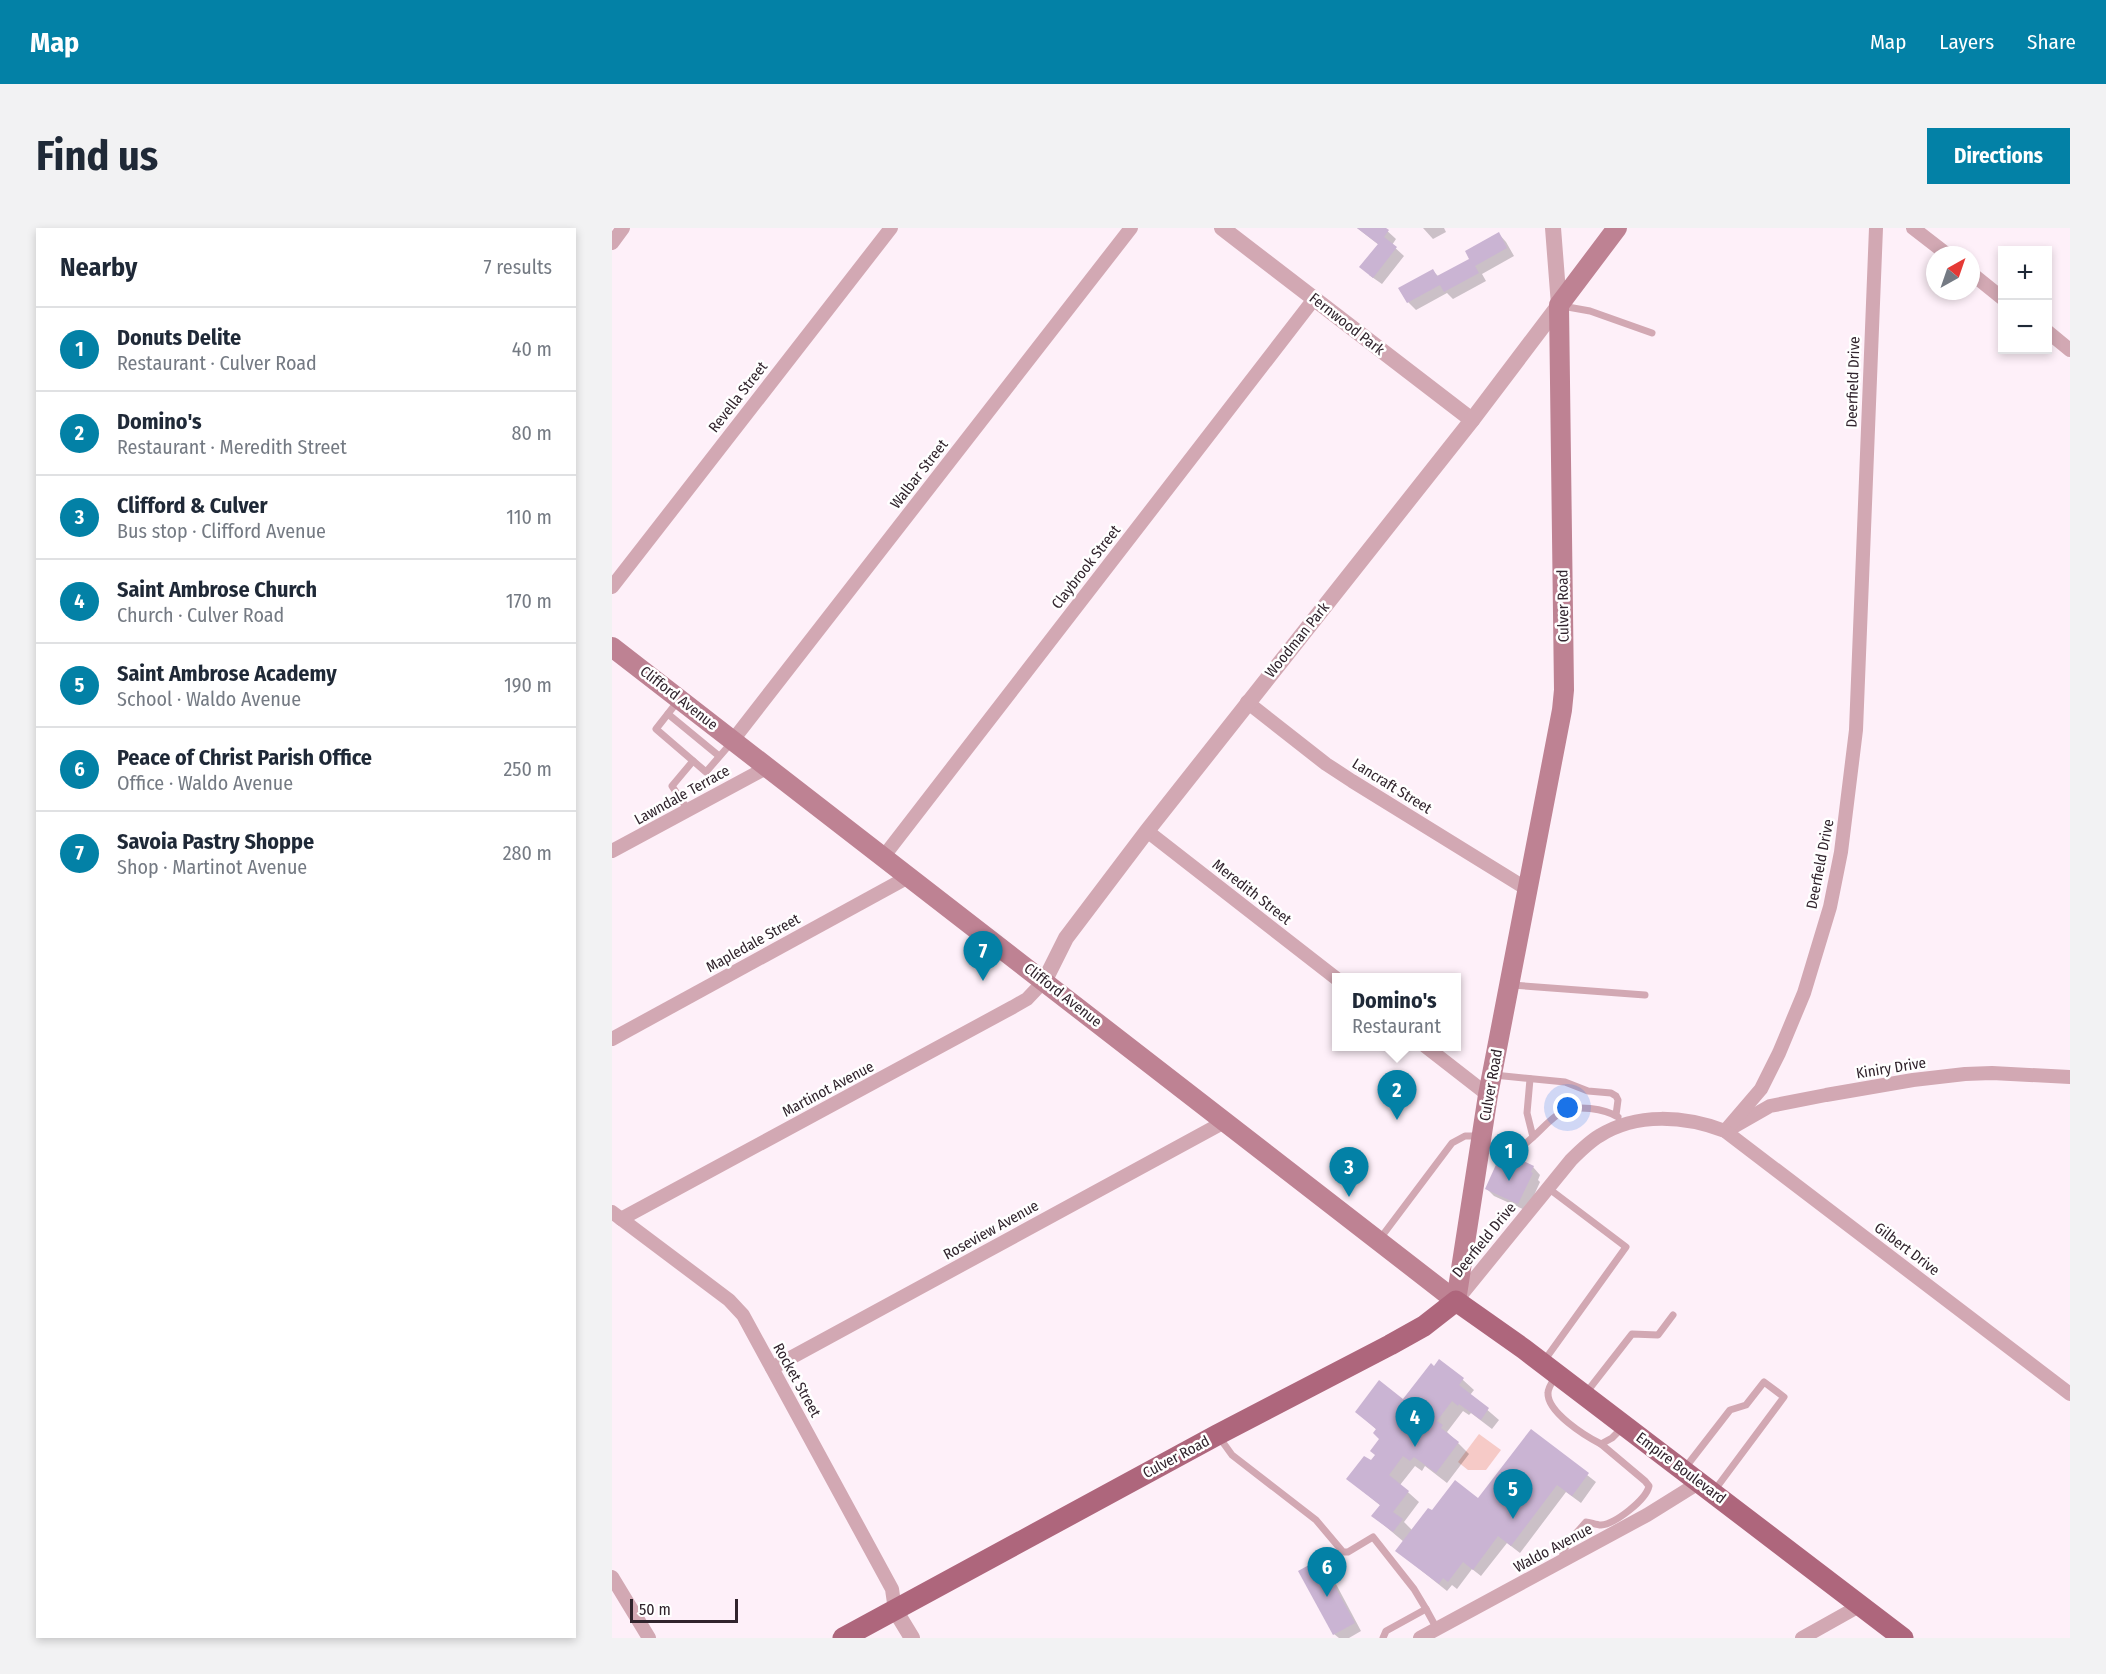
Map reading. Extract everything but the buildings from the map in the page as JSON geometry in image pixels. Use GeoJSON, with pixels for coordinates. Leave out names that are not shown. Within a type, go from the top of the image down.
{"type":"FeatureCollection","features":[{"type":"Feature","properties":{"kind":"main road"},"geometry":{"type":"LineString","coordinates":[[1560,305],[1617,228]]}},
{"type":"Feature","properties":{"kind":"main road","name":"Culver Road"},"geometry":{"type":"LineString","coordinates":[[843,1638],[1217,1435],[1390,1345],[1424,1326],[1456,1301],[1488,1095],[1564,690],[1560,305]]}},
{"type":"Feature","properties":{"kind":"main road","name":"Clifford Avenue"},"geometry":{"type":"LineString","coordinates":[[616,655],[674,706],[733,740],[1456,1301]]}},
{"type":"Feature","properties":{"kind":"main road","name":"Empire Boulevard"},"geometry":{"type":"LineString","coordinates":[[1456,1301],[1550,1368],[1903,1638]]}},
{"type":"Feature","properties":{"kind":"street"},"geometry":{"type":"LineString","coordinates":[[612,243],[623,228]]}},
{"type":"Feature","properties":{"kind":"street","name":"Revella Street"},"geometry":{"type":"LineString","coordinates":[[612,587],[891,228]]}},
{"type":"Feature","properties":{"kind":"street","name":"Walbar Street"},"geometry":{"type":"LineString","coordinates":[[733,740],[1131,228]]}},
{"type":"Feature","properties":{"kind":"street","name":"Fernwood Park"},"geometry":{"type":"LineString","coordinates":[[1222,228],[1472,420]]}},
{"type":"Feature","properties":{"kind":"street"},"geometry":{"type":"LineString","coordinates":[[1553,228],[1560,305]]}},
{"type":"Feature","properties":{"kind":"street","name":"Deerfield Drive"},"geometry":{"type":"LineString","coordinates":[[1456,1301],[1571,1160],[1600,1135],[1621,1120],[1686,1120],[1725,1131],[1761,1089],[1783,1043],[1810,971],[1830,907],[1841,852],[1856,730],[1876,228]]}},
{"type":"Feature","properties":{"kind":"street"},"geometry":{"type":"LineString","coordinates":[[1913,228],[1936,246]]}},
{"type":"Feature","properties":{"kind":"street"},"geometry":{"type":"LineString","coordinates":[[1980,280],[1998,294]]}},
{"type":"Feature","properties":{"kind":"street","name":"Claybrook Street"},"geometry":{"type":"LineString","coordinates":[[884,856],[1314,299]]}},
{"type":"Feature","properties":{"kind":"street","name":"Woodman Park"},"geometry":{"type":"LineString","coordinates":[[1045,980],[1066,938],[1147,831],[1472,420],[1560,305]]}},
{"type":"Feature","properties":{"kind":"street"},"geometry":{"type":"LineString","coordinates":[[2052,335],[2070,350]]}},
{"type":"Feature","properties":{"kind":"street","name":"Lancraft Street"},"geometry":{"type":"LineString","coordinates":[[1247,702],[1326,764],[1527,889]]}},
{"type":"Feature","properties":{"kind":"street","name":"Lawndale Terrace"},"geometry":{"type":"LineString","coordinates":[[612,851],[768,767]]}},
{"type":"Feature","properties":{"kind":"street","name":"Meredith Street"},"geometry":{"type":"LineString","coordinates":[[1147,831],[1332,975]]}},
{"type":"Feature","properties":{"kind":"street","name":"Mapledale Street"},"geometry":{"type":"LineString","coordinates":[[612,1039],[910,876]]}},
{"type":"Feature","properties":{"kind":"street","name":"Martinot Avenue"},"geometry":{"type":"LineString","coordinates":[[617,1216],[1014,1007],[1027,999],[1045,980]]}},
{"type":"Feature","properties":{"kind":"street"},"geometry":{"type":"LineString","coordinates":[[1430,1051],[1488,1095]]}},
{"type":"Feature","properties":{"kind":"street","name":"Kiniry Drive"},"geometry":{"type":"LineString","coordinates":[[1725,1131],[1770,1107],[1913,1080],[1992,1073],[2070,1077]]}},
{"type":"Feature","properties":{"kind":"street","name":"Roseview Avenue"},"geometry":{"type":"LineString","coordinates":[[772,1368],[1226,1121]]}},
{"type":"Feature","properties":{"kind":"street","name":"Gilbert Drive"},"geometry":{"type":"LineString","coordinates":[[1725,1131],[2070,1394]]}},
{"type":"Feature","properties":{"kind":"street","name":"Rocket Street"},"geometry":{"type":"LineString","coordinates":[[617,1216],[729,1300],[743,1315],[892,1589],[895,1610]]}},
{"type":"Feature","properties":{"kind":"street","name":"Waldo Avenue"},"geometry":{"type":"LineString","coordinates":[[1420,1638],[1647,1515],[1699,1482]]}},
{"type":"Feature","properties":{"kind":"street"},"geometry":{"type":"LineString","coordinates":[[612,1577],[649,1638]]}},
{"type":"Feature","properties":{"kind":"street"},"geometry":{"type":"LineString","coordinates":[[1802,1638],[1861,1605]]}},
{"type":"Feature","properties":{"kind":"street"},"geometry":{"type":"LineString","coordinates":[[895,1610],[912,1638]]}},
{"type":"Feature","properties":{"kind":"lane"},"geometry":{"type":"LineString","coordinates":[[1560,305],[1590,311],[1652,333]]}},
{"type":"Feature","properties":{"kind":"lane"},"geometry":{"type":"LineString","coordinates":[[719,756],[674,706],[656,729],[706,772],[733,740]]}},
{"type":"Feature","properties":{"kind":"lane"},"geometry":{"type":"LineString","coordinates":[[688,810],[672,786],[693,761]]}},
{"type":"Feature","properties":{"kind":"lane"},"geometry":{"type":"LineString","coordinates":[[1509,985],[1645,995]]}},
{"type":"Feature","properties":{"kind":"lane"},"geometry":{"type":"LineString","coordinates":[[1492,1074],[1565,1082],[1588,1091],[1611,1093],[1618,1100],[1621,1120]]}},
{"type":"Feature","properties":{"kind":"lane"},"geometry":{"type":"LineString","coordinates":[[1530,1079],[1527,1113],[1533,1137]]}},
{"type":"Feature","properties":{"kind":"lane"},"geometry":{"type":"LineString","coordinates":[[1379,1240],[1452,1143],[1465,1136],[1518,1150],[1561,1112],[1571,1108],[1606,1112],[1621,1120]]}},
{"type":"Feature","properties":{"kind":"lane"},"geometry":{"type":"LineString","coordinates":[[1548,1188],[1626,1247],[1550,1368],[1548,1399],[1554,1409],[1588,1437],[1601,1444],[1649,1486],[1648,1492],[1636,1506],[1608,1523],[1600,1525],[1586,1521],[1561,1554],[1562,1562]]}},
{"type":"Feature","properties":{"kind":"lane"},"geometry":{"type":"LineString","coordinates":[[1584,1395],[1632,1334],[1658,1335],[1673,1315]]}},
{"type":"Feature","properties":{"kind":"lane"},"geometry":{"type":"LineString","coordinates":[[1764,1382],[1784,1397],[1699,1482],[1730,1410],[1746,1406],[1764,1382]]}},
{"type":"Feature","properties":{"kind":"lane"},"geometry":{"type":"LineString","coordinates":[[1601,1444],[1612,1438],[1624,1425]]}},
{"type":"Feature","properties":{"kind":"lane"},"geometry":{"type":"LineString","coordinates":[[1217,1435],[1232,1455],[1316,1520],[1343,1552],[1348,1552],[1373,1537],[1414,1589],[1437,1629]]}},
{"type":"Feature","properties":{"kind":"lane"},"geometry":{"type":"LineString","coordinates":[[1636,1506],[1647,1515]]}},
{"type":"Feature","properties":{"kind":"lane"},"geometry":{"type":"LineString","coordinates":[[1383,1638],[1386,1631],[1426,1609]]}},
{"type":"Feature","properties":{"kind":"shaded area"},"geometry":{"type":"Polygon","coordinates":[[[1479,1434],[1501,1450],[1486,1470],[1468,1470],[1458,1462],[1479,1434]]]}},
{"type":"Feature","properties":{"kind":"place","name":"Savoia Pastry Shoppe"},"geometry":{"type":"Point","coordinates":[983,981]}},
{"type":"Feature","properties":{"kind":"place","name":"Domino's"},"geometry":{"type":"Point","coordinates":[1397,1120]}},
{"type":"Feature","properties":{"kind":"place","name":"Donuts Delite"},"geometry":{"type":"Point","coordinates":[1509,1181]}},
{"type":"Feature","properties":{"kind":"place","name":"Clifford & Culver"},"geometry":{"type":"Point","coordinates":[1349,1197]}},
{"type":"Feature","properties":{"kind":"place","name":"Saint Ambrose Church"},"geometry":{"type":"Point","coordinates":[1415,1447]}},
{"type":"Feature","properties":{"kind":"place","name":"Saint Ambrose Academy"},"geometry":{"type":"Point","coordinates":[1513,1519]}},
{"type":"Feature","properties":{"kind":"place","name":"Peace of Christ Parish Office"},"geometry":{"type":"Point","coordinates":[1327,1597]}}]}
